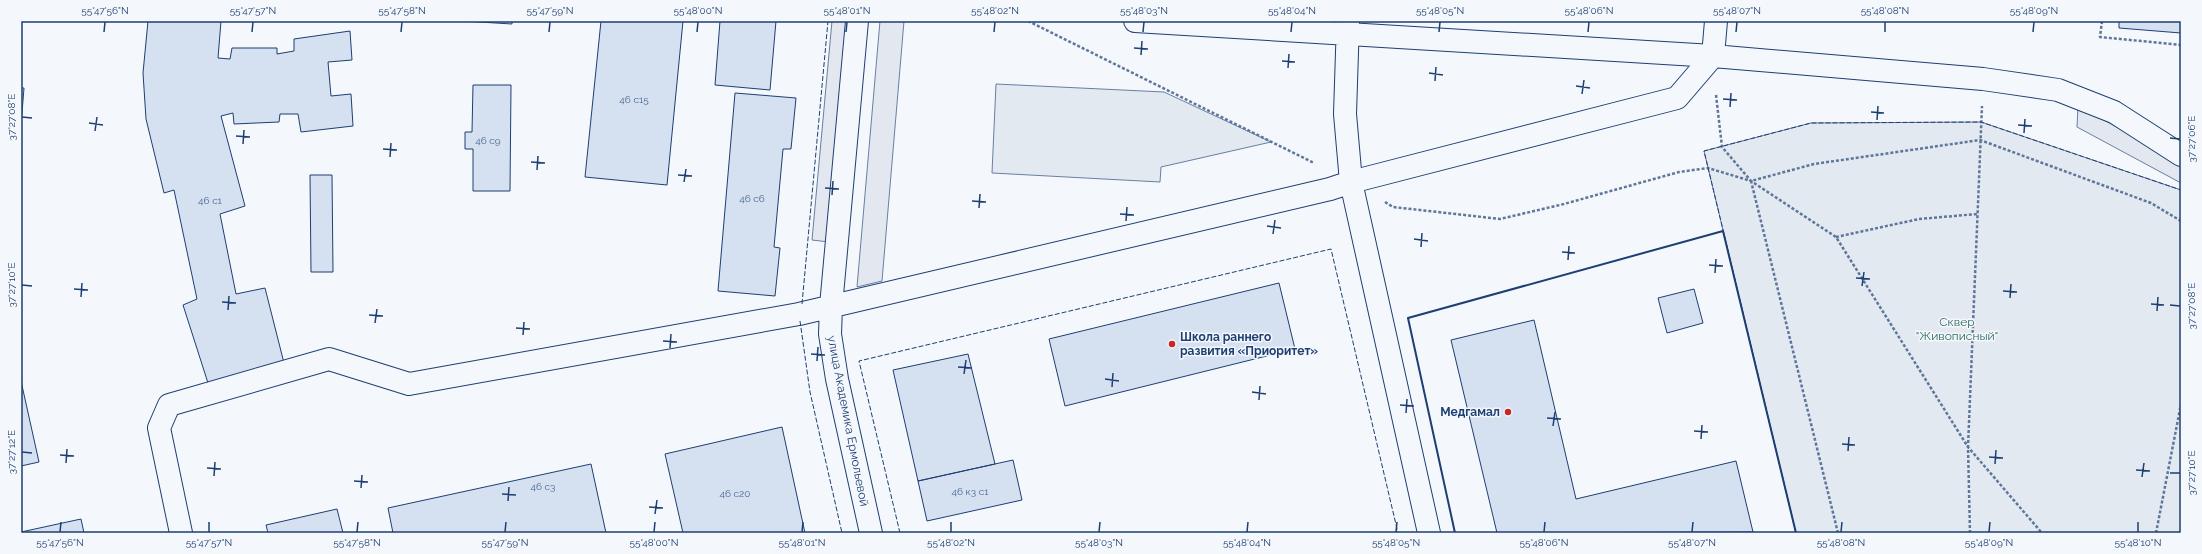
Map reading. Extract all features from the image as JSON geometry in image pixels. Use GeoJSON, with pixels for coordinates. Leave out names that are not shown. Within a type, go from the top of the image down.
{"type":"FeatureCollection","features":[{"type":"Feature","properties":{"kind":"street","name":"улица Академика Ермольевой"},"geometry":{"type":"LineString","coordinates":[[856,21],[831,306],[830,334],[837,379],[871,533]]}},
{"type":"Feature","properties":{"kind":"street"},"geometry":{"type":"LineString","coordinates":[[1135,21],[1348,28],[1712,56],[1983,79],[2058,90],[2114,112],[2181,155]]}},
{"type":"Feature","properties":{"kind":"street"},"geometry":{"type":"LineString","coordinates":[[181,533],[158,428],[169,405],[329,359],[409,384],[799,314],[1330,189],[1350,182],[1677,98],[1712,56],[1716,21]]}},
{"type":"Feature","properties":{"kind":"street"},"geometry":{"type":"LineString","coordinates":[[1348,28],[1345,114],[1350,182],[1429,533]]}},
{"type":"Feature","properties":{"kind":"path"},"geometry":{"type":"LineString","coordinates":[[1028,21],[1350,182],[1393,207],[1500,219],[1564,204],[1679,172],[1708,168],[1751,182],[1836,237],[1968,446],[2042,533]]}},
{"type":"Feature","properties":{"kind":"path"},"geometry":{"type":"LineString","coordinates":[[2102,21],[2100,37],[2181,44]]}},
{"type":"Feature","properties":{"kind":"path"},"geometry":{"type":"LineString","coordinates":[[1712,56],[1722,147],[1751,182],[1838,533]]}},
{"type":"Feature","properties":{"kind":"path"},"geometry":{"type":"LineString","coordinates":[[1970,533],[1968,446],[1983,79]]}},
{"type":"Feature","properties":{"kind":"path"},"geometry":{"type":"LineString","coordinates":[[1751,182],[1814,164],[1980,140],[2151,203],[2181,221]]}},
{"type":"Feature","properties":{"kind":"path"},"geometry":{"type":"LineString","coordinates":[[1836,237],[1919,219],[1978,214]]}},
{"type":"Feature","properties":{"kind":"path"},"geometry":{"type":"LineString","coordinates":[[2156,533],[2181,404]]}},
{"type":"Feature","properties":{"kind":"green space"},"geometry":{"type":"Polygon","coordinates":[[[996,84],[1164,92],[1271,142],[1161,167],[1160,182],[992,173],[996,84]]]}},
{"type":"Feature","properties":{"kind":"green space","name":"Сквер \"Живописный\""},"geometry":{"type":"Polygon","coordinates":[[[1981,122],[2181,190],[2181,533],[1796,533],[1704,151],[1811,123],[1981,122]]]}},
{"type":"Feature","properties":{"kind":"shaded area"},"geometry":{"type":"Polygon","coordinates":[[[832,21],[850,21],[829,242],[812,240],[832,21]]]}},
{"type":"Feature","properties":{"kind":"shaded area"},"geometry":{"type":"Polygon","coordinates":[[[880,21],[904,21],[882,281],[857,287],[880,21]]]}},
{"type":"Feature","properties":{"kind":"shaded area"},"geometry":{"type":"Polygon","coordinates":[[[2078,106],[2181,162],[2181,183],[2077,127],[2078,106]]]}},
{"type":"Feature","properties":{"kind":"building"},"geometry":{"type":"Polygon","coordinates":[[[148,21],[221,21],[218,58],[230,59],[232,48],[277,48],[277,54],[294,51],[294,39],[350,31],[352,60],[328,62],[331,96],[351,94],[353,126],[301,132],[298,114],[280,114],[279,122],[234,124],[233,113],[221,116],[245,206],[220,214],[236,294],[265,288],[284,363],[208,383],[183,305],[197,299],[174,190],[164,193],[146,119],[143,73],[148,21]]]}},
{"type":"Feature","properties":{"kind":"building"},"geometry":{"type":"Polygon","coordinates":[[[463,21],[512,21],[512,24],[463,21]]]}},
{"type":"Feature","properties":{"kind":"building"},"geometry":{"type":"Polygon","coordinates":[[[601,21],[683,21],[667,185],[585,177],[601,21]]]}},
{"type":"Feature","properties":{"kind":"building"},"geometry":{"type":"Polygon","coordinates":[[[720,21],[776,21],[770,90],[715,85],[720,21]]]}},
{"type":"Feature","properties":{"kind":"building"},"geometry":{"type":"Polygon","coordinates":[[[2119,21],[2181,21],[2181,33],[2119,28],[2119,21]]]}},
{"type":"Feature","properties":{"kind":"building"},"geometry":{"type":"Polygon","coordinates":[[[473,85],[511,85],[510,191],[473,191],[473,149],[465,149],[465,132],[472,132],[473,85]]]}},
{"type":"Feature","properties":{"kind":"building"},"geometry":{"type":"Polygon","coordinates":[[[21,88],[24,88],[21,125],[21,88]]]}},
{"type":"Feature","properties":{"kind":"building"},"geometry":{"type":"Polygon","coordinates":[[[735,93],[796,98],[791,149],[783,149],[774,247],[780,248],[775,296],[718,291],[735,93]]]}},
{"type":"Feature","properties":{"kind":"building"},"geometry":{"type":"Polygon","coordinates":[[[310,175],[332,175],[333,272],[311,272],[310,175]]]}},
{"type":"Feature","properties":{"kind":"building","name":"Школа раннего развития «Приоритет»"},"geometry":{"type":"Polygon","coordinates":[[[1279,283],[1295,349],[1065,406],[1049,339],[1279,283]]]}},
{"type":"Feature","properties":{"kind":"building"},"geometry":{"type":"Polygon","coordinates":[[[1694,289],[1703,323],[1667,333],[1658,298],[1694,289]]]}},
{"type":"Feature","properties":{"kind":"building"},"geometry":{"type":"Polygon","coordinates":[[[1534,320],[1576,499],[1736,461],[1753,532],[1497,533],[1451,340],[1534,320]]]}},
{"type":"Feature","properties":{"kind":"building"},"geometry":{"type":"Polygon","coordinates":[[[968,354],[995,464],[918,481],[893,370],[968,354]]]}},
{"type":"Feature","properties":{"kind":"building"},"geometry":{"type":"Polygon","coordinates":[[[21,381],[39,462],[21,466],[21,381]]]}},
{"type":"Feature","properties":{"kind":"building"},"geometry":{"type":"Polygon","coordinates":[[[782,427],[805,533],[683,533],[665,454],[782,427]]]}},
{"type":"Feature","properties":{"kind":"building"},"geometry":{"type":"Polygon","coordinates":[[[1013,460],[1022,500],[927,521],[918,481],[1013,460]]]}},
{"type":"Feature","properties":{"kind":"building"},"geometry":{"type":"Polygon","coordinates":[[[591,464],[606,533],[393,533],[388,508],[591,464]]]}},
{"type":"Feature","properties":{"kind":"building"},"geometry":{"type":"Polygon","coordinates":[[[337,509],[343,533],[268,533],[266,525],[337,509]]]}},
{"type":"Feature","properties":{"kind":"building"},"geometry":{"type":"Polygon","coordinates":[[[81,519],[84,533],[21,533],[21,532],[81,519]]]}},
{"type":"Feature","properties":{"kind":"fence"},"geometry":{"type":"LineString","coordinates":[[802,304],[828,21]]}},
{"type":"Feature","properties":{"kind":"fence"},"geometry":{"type":"LineString","coordinates":[[1796,533],[1704,151],[1811,123],[1981,122],[2181,190]]}},
{"type":"Feature","properties":{"kind":"fence"},"geometry":{"type":"LineString","coordinates":[[900,533],[859,361],[1331,249],[1398,533]]}},
{"type":"Feature","properties":{"kind":"fence"},"geometry":{"type":"LineString","coordinates":[[800,321],[810,392],[842,533]]}},
{"type":"Feature","properties":{"kind":"wall"},"geometry":{"type":"LineString","coordinates":[[1455,533],[1408,318],[1723,231],[1796,533]]}},
{"type":"Feature","properties":{"kind":"place","name":"Школа раннего развития «Приоритет»"},"geometry":{"type":"Point","coordinates":[1172,344]}},
{"type":"Feature","properties":{"kind":"place","name":"Медгамал"},"geometry":{"type":"Point","coordinates":[1508,412]}}]}
